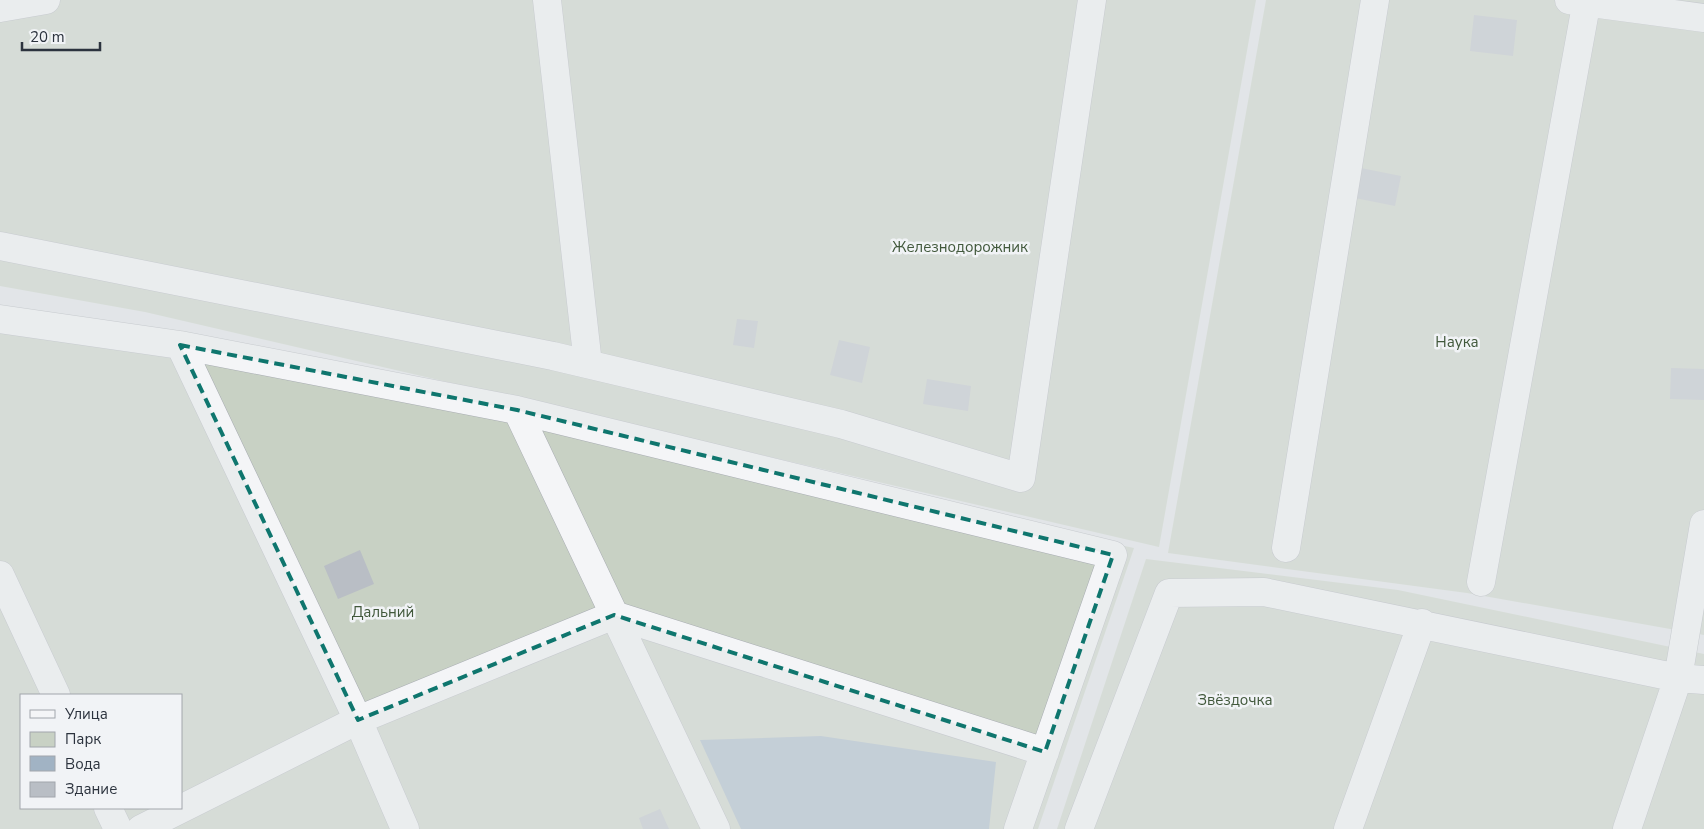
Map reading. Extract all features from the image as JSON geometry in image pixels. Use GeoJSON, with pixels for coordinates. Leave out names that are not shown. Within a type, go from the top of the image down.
{"type":"FeatureCollection","features":[{"type":"Feature","properties":{"kind":"street"},"geometry":{"type":"LineString","coordinates":[[0,8],[46,0]]}},
{"type":"Feature","properties":{"kind":"street"},"geometry":{"type":"LineString","coordinates":[[547,0],[588,364]]}},
{"type":"Feature","properties":{"kind":"street"},"geometry":{"type":"LineString","coordinates":[[0,246],[588,364],[841,424],[1021,478],[1092,0]]}},
{"type":"Feature","properties":{"kind":"street"},"geometry":{"type":"LineString","coordinates":[[1286,548],[1375,0]]}},
{"type":"Feature","properties":{"kind":"street"},"geometry":{"type":"LineString","coordinates":[[1481,582],[1581,1],[1704,18]]}},
{"type":"Feature","properties":{"kind":"street"},"geometry":{"type":"LineString","coordinates":[[0,319],[180,345],[517,410],[1113,555],[1018,829]]}},
{"type":"Feature","properties":{"kind":"street"},"geometry":{"type":"LineString","coordinates":[[180,345],[358,720],[405,829]]}},
{"type":"Feature","properties":{"kind":"street"},"geometry":{"type":"LineString","coordinates":[[517,410],[716,829]]}},
{"type":"Feature","properties":{"kind":"street"},"geometry":{"type":"LineString","coordinates":[[1627,829],[1691,679],[1704,524]]}},
{"type":"Feature","properties":{"kind":"street"},"geometry":{"type":"LineString","coordinates":[[0,574],[56,694]]}},
{"type":"Feature","properties":{"kind":"street"},"geometry":{"type":"LineString","coordinates":[[1078,829],[1169,593],[1264,592],[1691,679]]}},
{"type":"Feature","properties":{"kind":"street"},"geometry":{"type":"LineString","coordinates":[[182,808],[358,720],[614,615],[1044,752]]}},
{"type":"Feature","properties":{"kind":"street"},"geometry":{"type":"LineString","coordinates":[[1348,829],[1422,623]]}},
{"type":"Feature","properties":{"kind":"street"},"geometry":{"type":"LineString","coordinates":[[108,809],[118,829]]}},
{"type":"Feature","properties":{"kind":"street"},"geometry":{"type":"LineString","coordinates":[[141,829],[181,809]]}},
{"type":"Feature","properties":{"kind":"highlighted area"},"geometry":{"type":"Polygon","coordinates":[[[180,345],[517,410],[1113,555],[1045,752],[614,615],[358,720],[180,345]]]}},
{"type":"Feature","properties":{"kind":"green space","name":"Железнодорожник"},"geometry":{"type":"Polygon","coordinates":[[[0,0],[1256,0],[1159,547],[145,312],[0,286],[0,0]]]}},
{"type":"Feature","properties":{"kind":"green space","name":"Наука"},"geometry":{"type":"Polygon","coordinates":[[[1266,0],[1704,0],[1704,635],[1467,593],[1168,553],[1266,0]]]}},
{"type":"Feature","properties":{"kind":"green space","name":"Дальний"},"geometry":{"type":"Polygon","coordinates":[[[0,312],[1134,548],[1038,829],[0,829],[0,312]]]}},
{"type":"Feature","properties":{"kind":"green space","name":"Звёздочка"},"geometry":{"type":"Polygon","coordinates":[[[1146,559],[1398,590],[1704,654],[1704,829],[1057,829],[1146,559]]]}},
{"type":"Feature","properties":{"kind":"water"},"geometry":{"type":"Polygon","coordinates":[[[821,736],[996,762],[989,829],[741,829],[700,740],[821,736]]]}},
{"type":"Feature","properties":{"kind":"building"},"geometry":{"type":"Polygon","coordinates":[[[1474,15],[1517,20],[1513,56],[1470,51],[1474,15]]]}},
{"type":"Feature","properties":{"kind":"building"},"geometry":{"type":"Polygon","coordinates":[[[1356,167],[1401,176],[1395,206],[1350,197],[1356,167]]]}},
{"type":"Feature","properties":{"kind":"building"},"geometry":{"type":"Polygon","coordinates":[[[737,319],[758,321],[754,348],[733,345],[737,319]]]}},
{"type":"Feature","properties":{"kind":"building"},"geometry":{"type":"Polygon","coordinates":[[[839,340],[870,347],[862,383],[830,375],[839,340]]]}},
{"type":"Feature","properties":{"kind":"building"},"geometry":{"type":"Polygon","coordinates":[[[1671,368],[1704,369],[1704,400],[1670,399],[1671,368]]]}},
{"type":"Feature","properties":{"kind":"building"},"geometry":{"type":"Polygon","coordinates":[[[927,379],[971,386],[968,411],[923,404],[927,379]]]}},
{"type":"Feature","properties":{"kind":"building"},"geometry":{"type":"Polygon","coordinates":[[[360,550],[374,584],[338,599],[324,566],[360,550]]]}},
{"type":"Feature","properties":{"kind":"building"},"geometry":{"type":"Polygon","coordinates":[[[660,809],[669,829],[643,829],[639,818],[660,809]]]}}]}
